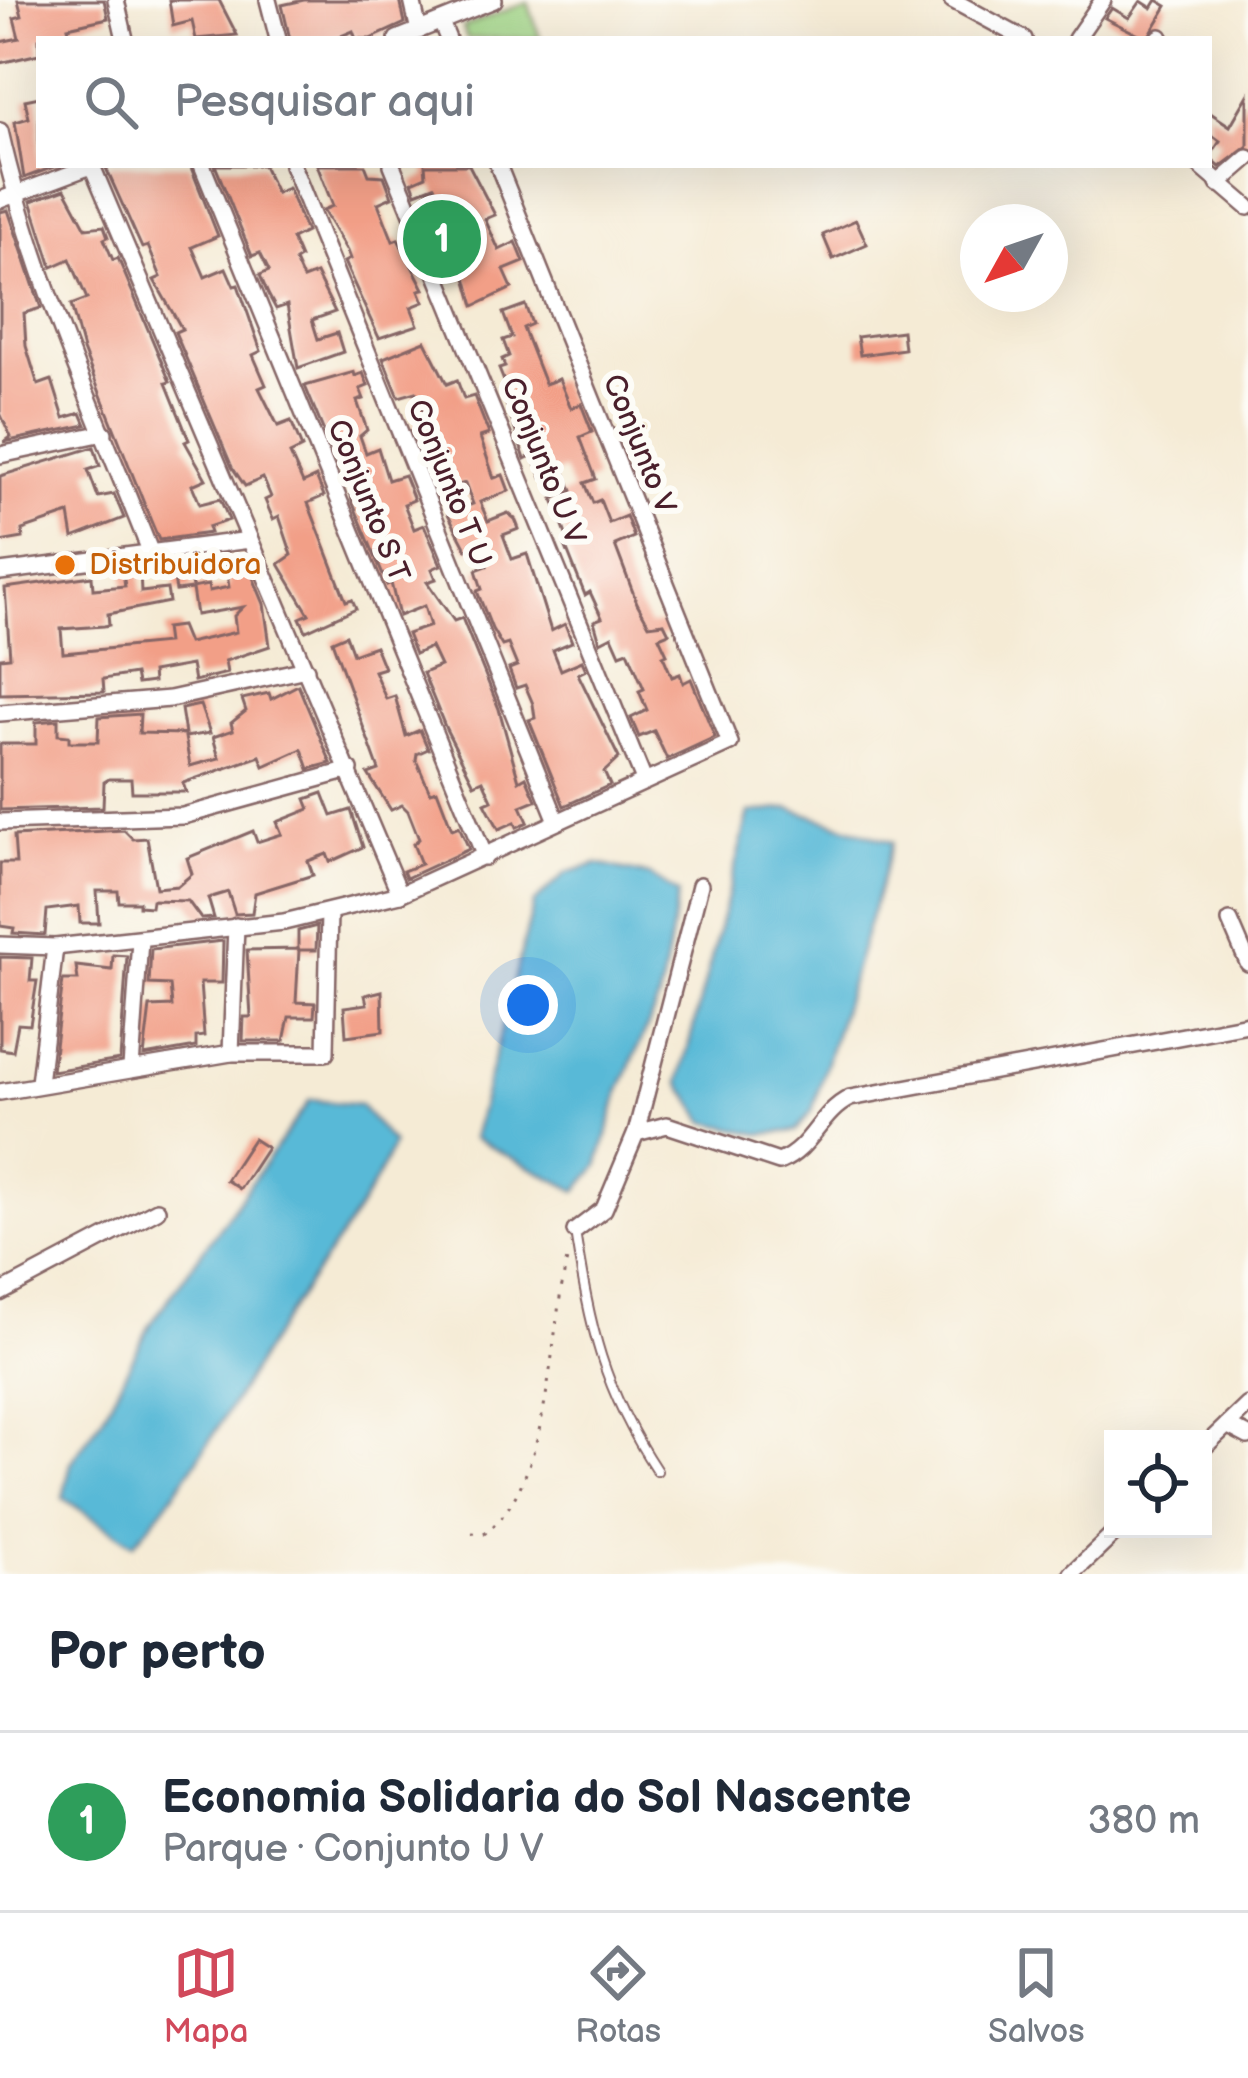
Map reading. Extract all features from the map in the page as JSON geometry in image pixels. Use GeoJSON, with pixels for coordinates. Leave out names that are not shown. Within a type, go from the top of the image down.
{"type":"FeatureCollection","features":[{"type":"Feature","properties":{"kind":"street"},"geometry":{"type":"LineString","coordinates":[[116,0],[124,36]]}},
{"type":"Feature","properties":{"kind":"street"},"geometry":{"type":"LineString","coordinates":[[268,0],[277,36]]}},
{"type":"Feature","properties":{"kind":"street"},"geometry":{"type":"LineString","coordinates":[[412,0],[419,31]]}},
{"type":"Feature","properties":{"kind":"street"},"geometry":{"type":"LineString","coordinates":[[406,36],[494,0]]}},
{"type":"Feature","properties":{"kind":"street"},"geometry":{"type":"LineString","coordinates":[[952,0],[1018,36]]}},
{"type":"Feature","properties":{"kind":"street"},"geometry":{"type":"LineString","coordinates":[[1078,36],[1103,0]]}},
{"type":"Feature","properties":{"kind":"street"},"geometry":{"type":"LineString","coordinates":[[441,22],[447,36]]}},
{"type":"Feature","properties":{"kind":"street"},"geometry":{"type":"LineString","coordinates":[[1,143],[7,198],[152,556]]}},
{"type":"Feature","properties":{"kind":"street"},"geometry":{"type":"LineString","coordinates":[[1219,184],[1248,158]]}},
{"type":"Feature","properties":{"kind":"street"},"geometry":{"type":"LineString","coordinates":[[7,198],[85,168]]}},
{"type":"Feature","properties":{"kind":"street"},"geometry":{"type":"LineString","coordinates":[[94,168],[400,894]]}},
{"type":"Feature","properties":{"kind":"street","name":"Conjunto S T"},"geometry":{"type":"LineString","coordinates":[[203,168],[484,857]]}},
{"type":"Feature","properties":{"kind":"street","name":"Conjunto T U"},"geometry":{"type":"LineString","coordinates":[[293,168],[556,821]]}},
{"type":"Feature","properties":{"kind":"street","name":"Conjunto U V"},"geometry":{"type":"LineString","coordinates":[[393,168],[644,778]]}},
{"type":"Feature","properties":{"kind":"street","name":"Conjunto V"},"geometry":{"type":"LineString","coordinates":[[499,168],[730,743],[644,778]]}},
{"type":"Feature","properties":{"kind":"street"},"geometry":{"type":"LineString","coordinates":[[1201,168],[1248,207]]}},
{"type":"Feature","properties":{"kind":"street"},"geometry":{"type":"LineString","coordinates":[[0,455],[104,434]]}},
{"type":"Feature","properties":{"kind":"street"},"geometry":{"type":"LineString","coordinates":[[0,572],[152,556],[250,539]]}},
{"type":"Feature","properties":{"kind":"street"},"geometry":{"type":"LineString","coordinates":[[0,713],[170,699],[306,669]]}},
{"type":"Feature","properties":{"kind":"street"},"geometry":{"type":"LineString","coordinates":[[0,823],[183,816],[350,770]]}},
{"type":"Feature","properties":{"kind":"street"},"geometry":{"type":"LineString","coordinates":[[0,944],[55,947],[140,940],[329,912],[400,894],[644,778]]}},
{"type":"Feature","properties":{"kind":"street"},"geometry":{"type":"LineString","coordinates":[[574,1231],[604,1209],[636,1133],[700,885]]}},
{"type":"Feature","properties":{"kind":"street"},"geometry":{"type":"LineString","coordinates":[[0,1092],[231,1053],[326,1053],[329,912]]}},
{"type":"Feature","properties":{"kind":"street"},"geometry":{"type":"LineString","coordinates":[[1230,921],[1248,963]]}},
{"type":"Feature","properties":{"kind":"street"},"geometry":{"type":"LineString","coordinates":[[231,1053],[236,926]]}},
{"type":"Feature","properties":{"kind":"street"},"geometry":{"type":"LineString","coordinates":[[131,1068],[140,940]]}},
{"type":"Feature","properties":{"kind":"street"},"geometry":{"type":"LineString","coordinates":[[39,1084],[55,947]]}},
{"type":"Feature","properties":{"kind":"street"},"geometry":{"type":"LineString","coordinates":[[636,1133],[667,1125],[779,1162],[808,1144],[835,1106],[850,1099],[1248,1024]]}},
{"type":"Feature","properties":{"kind":"street"},"geometry":{"type":"LineString","coordinates":[[0,1293],[157,1210]]}},
{"type":"Feature","properties":{"kind":"street"},"geometry":{"type":"LineString","coordinates":[[1212,1439],[1248,1406]]}},
{"type":"Feature","properties":{"kind":"street"},"geometry":{"type":"LineString","coordinates":[[1227,1425],[1248,1436]]}},
{"type":"Feature","properties":{"kind":"street"},"geometry":{"type":"LineString","coordinates":[[1072,1574],[1110,1538]]}},
{"type":"Feature","properties":{"kind":"lane"},"geometry":{"type":"LineString","coordinates":[[574,1231],[591,1336],[626,1424],[657,1471]]}},
{"type":"Feature","properties":{"kind":"path"},"geometry":{"type":"LineString","coordinates":[[472,1533],[484,1534],[503,1516],[532,1450],[574,1231]]}},
{"type":"Feature","properties":{"kind":"green space"},"geometry":{"type":"Polygon","coordinates":[[[528,2],[539,36],[466,36],[463,27],[528,2]]]}},
{"type":"Feature","properties":{"kind":"water"},"geometry":{"type":"Polygon","coordinates":[[[789,808],[893,842],[812,1111],[796,1131],[759,1134],[706,1122],[679,1082],[749,813],[789,808]]]}},
{"type":"Feature","properties":{"kind":"water"},"geometry":{"type":"Polygon","coordinates":[[[597,864],[650,876],[678,894],[659,999],[620,1090],[598,1166],[577,1191],[473,1138],[534,903],[566,873],[597,864]]]}},
{"type":"Feature","properties":{"kind":"water"},"geometry":{"type":"Polygon","coordinates":[[[310,1100],[360,1105],[393,1144],[357,1211],[195,1462],[133,1544],[63,1498],[71,1463],[103,1416],[150,1325],[310,1100]]]}},
{"type":"Feature","properties":{"kind":"building"},"geometry":{"type":"Polygon","coordinates":[[[18,0],[104,0],[108,18],[68,27],[70,36],[36,36],[36,55],[0,63],[0,42],[19,38],[14,18],[22,16],[18,0]]]}},
{"type":"Feature","properties":{"kind":"building"},"geometry":{"type":"Polygon","coordinates":[[[169,0],[219,0],[237,35],[195,36],[192,21],[173,26],[169,0]]]}},
{"type":"Feature","properties":{"kind":"building"},"geometry":{"type":"Polygon","coordinates":[[[304,0],[400,0],[405,23],[377,36],[355,36],[353,31],[341,36],[289,36],[282,5],[304,0]]]}},
{"type":"Feature","properties":{"kind":"building"},"geometry":{"type":"Polygon","coordinates":[[[1157,0],[1167,6],[1149,36],[1105,18],[1112,8],[1129,18],[1141,1],[1152,8],[1157,0]]]}},
{"type":"Feature","properties":{"kind":"building"},"geometry":{"type":"Polygon","coordinates":[[[1248,95],[1248,146],[1220,167],[1212,160],[1220,141],[1212,135],[1212,114],[1230,126],[1248,95]]]}},
{"type":"Feature","properties":{"kind":"building"},"geometry":{"type":"Polygon","coordinates":[[[36,98],[36,168],[51,168],[24,178],[15,122],[29,118],[25,100],[36,98]]]}},
{"type":"Feature","properties":{"kind":"building"},"geometry":{"type":"Polygon","coordinates":[[[106,168],[191,168],[218,236],[192,247],[205,277],[226,268],[234,286],[238,285],[261,351],[253,355],[266,385],[259,388],[278,426],[291,421],[302,448],[290,454],[303,483],[316,477],[324,496],[308,503],[346,601],[352,599],[356,608],[306,631],[300,618],[309,614],[279,564],[292,555],[279,516],[273,519],[265,500],[271,497],[263,478],[245,486],[232,467],[175,332],[182,329],[154,280],[161,277],[148,246],[142,248],[106,168]]]}},
{"type":"Feature","properties":{"kind":"building"},"geometry":{"type":"Polygon","coordinates":[[[216,168],[264,168],[276,193],[288,188],[306,232],[292,239],[300,258],[295,261],[303,279],[316,274],[335,312],[312,320],[318,339],[337,333],[343,352],[298,368],[287,305],[276,309],[260,275],[269,271],[260,253],[252,256],[216,168]]]}},
{"type":"Feature","properties":{"kind":"building"},"geometry":{"type":"Polygon","coordinates":[[[318,168],[366,168],[369,175],[384,176],[392,197],[378,203],[393,241],[398,239],[424,289],[419,290],[424,302],[411,307],[418,325],[379,338],[344,262],[350,259],[347,251],[323,210],[333,206],[318,168]]]}},
{"type":"Feature","properties":{"kind":"building"},"geometry":{"type":"Polygon","coordinates":[[[425,168],[471,168],[495,215],[485,219],[499,250],[516,242],[524,262],[504,270],[512,288],[474,306],[462,263],[448,269],[428,221],[446,213],[434,186],[416,193],[412,182],[426,176],[425,168]]]}},
{"type":"Feature","properties":{"kind":"building"},"geometry":{"type":"Polygon","coordinates":[[[65,189],[86,228],[104,226],[113,260],[118,258],[170,382],[166,383],[189,440],[185,442],[206,479],[192,485],[200,504],[220,499],[229,520],[208,527],[210,533],[159,540],[83,350],[71,305],[87,299],[70,259],[52,267],[31,201],[65,189]]]}},
{"type":"Feature","properties":{"kind":"building"},"geometry":{"type":"Polygon","coordinates":[[[8,210],[41,308],[24,313],[26,346],[38,385],[52,380],[64,418],[81,413],[86,425],[4,442],[11,437],[0,413],[0,212],[8,210]]]}},
{"type":"Feature","properties":{"kind":"building"},"geometry":{"type":"Polygon","coordinates":[[[856,220],[867,244],[833,259],[823,235],[856,220]]]}},
{"type":"Feature","properties":{"kind":"building"},"geometry":{"type":"Polygon","coordinates":[[[525,305],[532,324],[523,328],[545,384],[559,379],[571,408],[581,404],[592,432],[580,437],[596,479],[585,483],[593,503],[600,500],[609,523],[626,516],[634,537],[615,545],[637,603],[649,625],[664,623],[669,633],[659,637],[672,677],[680,674],[683,683],[691,679],[715,737],[667,759],[654,731],[639,737],[631,718],[647,710],[639,691],[644,689],[628,651],[620,654],[612,636],[600,642],[594,621],[602,618],[590,592],[585,595],[565,545],[569,543],[553,499],[572,491],[564,470],[542,478],[533,455],[525,459],[504,398],[510,396],[499,369],[505,367],[502,359],[509,356],[503,340],[512,337],[503,313],[525,305]]]}},
{"type":"Feature","properties":{"kind":"building"},"geometry":{"type":"Polygon","coordinates":[[[902,331],[904,349],[860,355],[857,337],[902,331]]]}},
{"type":"Feature","properties":{"kind":"building"},"geometry":{"type":"Polygon","coordinates":[[[425,341],[447,384],[457,380],[464,399],[474,396],[489,434],[480,437],[494,478],[503,475],[509,491],[480,502],[488,521],[508,513],[515,519],[519,529],[503,535],[512,559],[527,554],[551,631],[565,624],[572,642],[553,650],[561,670],[582,661],[586,670],[578,674],[619,758],[604,772],[610,785],[564,806],[529,720],[535,718],[533,704],[525,685],[516,688],[509,669],[517,666],[508,644],[502,646],[492,629],[477,591],[482,589],[476,570],[487,566],[478,546],[467,550],[448,514],[473,504],[465,483],[437,491],[431,477],[449,469],[441,451],[423,456],[414,423],[422,421],[423,413],[416,392],[399,397],[383,358],[425,341]]]}},
{"type":"Feature","properties":{"kind":"building"},"geometry":{"type":"Polygon","coordinates":[[[354,372],[355,376],[363,373],[368,386],[360,389],[364,399],[357,401],[367,430],[360,436],[366,453],[378,448],[388,480],[404,475],[414,500],[404,504],[414,529],[424,525],[441,565],[432,569],[436,579],[427,582],[454,621],[462,618],[499,709],[519,781],[526,777],[536,800],[521,806],[528,822],[517,827],[515,822],[499,829],[485,803],[492,800],[483,780],[474,784],[446,729],[423,673],[440,666],[431,647],[415,654],[407,634],[430,626],[424,606],[399,616],[391,583],[387,585],[352,501],[345,460],[337,463],[305,386],[354,372]]]}},
{"type":"Feature","properties":{"kind":"building"},"geometry":{"type":"Polygon","coordinates":[[[94,447],[100,466],[88,470],[98,497],[114,494],[124,518],[73,538],[69,514],[22,530],[23,538],[0,542],[0,476],[94,447]]]}},
{"type":"Feature","properties":{"kind":"building"},"geometry":{"type":"Polygon","coordinates":[[[245,558],[264,604],[270,646],[225,661],[227,673],[194,681],[191,665],[152,672],[153,682],[137,684],[135,674],[103,679],[104,692],[0,694],[0,658],[10,657],[5,588],[92,576],[93,589],[125,586],[123,573],[140,571],[141,592],[167,589],[169,602],[108,614],[109,625],[61,629],[63,653],[167,643],[165,628],[181,626],[188,643],[236,632],[234,616],[243,607],[196,615],[192,589],[176,591],[172,567],[188,565],[192,588],[208,585],[209,591],[229,587],[225,561],[245,558]]]}},
{"type":"Feature","properties":{"kind":"building"},"geometry":{"type":"Polygon","coordinates":[[[346,635],[353,654],[375,646],[384,668],[374,671],[386,699],[395,696],[406,736],[420,730],[428,749],[417,754],[416,760],[430,792],[437,790],[452,829],[459,826],[469,849],[406,878],[403,871],[421,864],[413,844],[419,839],[408,811],[402,805],[391,810],[368,774],[379,770],[332,641],[346,635]]]}},
{"type":"Feature","properties":{"kind":"building"},"geometry":{"type":"Polygon","coordinates":[[[298,685],[331,763],[309,769],[302,749],[264,766],[260,756],[183,783],[186,792],[132,792],[131,779],[109,779],[104,782],[103,807],[0,810],[0,744],[36,744],[36,722],[58,720],[58,735],[69,736],[69,742],[98,742],[99,717],[140,714],[139,733],[185,734],[181,709],[200,705],[210,733],[185,737],[190,766],[219,758],[213,737],[233,730],[231,723],[246,711],[242,699],[269,693],[271,699],[298,685]]]}},
{"type":"Feature","properties":{"kind":"building"},"geometry":{"type":"Polygon","coordinates":[[[323,793],[332,816],[351,810],[363,847],[330,862],[327,854],[308,861],[313,875],[255,893],[252,913],[235,914],[228,892],[208,898],[214,918],[201,919],[188,901],[152,900],[151,907],[139,906],[139,902],[119,902],[118,891],[97,891],[99,923],[80,923],[79,906],[47,910],[45,935],[13,933],[14,928],[0,926],[0,863],[16,863],[14,836],[124,830],[133,839],[147,838],[156,888],[178,886],[192,874],[187,858],[253,831],[257,842],[282,834],[277,822],[310,809],[306,799],[323,793]]]}},
{"type":"Feature","properties":{"kind":"building"},"geometry":{"type":"Polygon","coordinates":[[[317,926],[316,950],[299,950],[296,1002],[315,1003],[314,1017],[289,1017],[284,1041],[243,1041],[244,1017],[251,1017],[247,950],[298,949],[298,931],[317,926]]]}},
{"type":"Feature","properties":{"kind":"building"},"geometry":{"type":"Polygon","coordinates":[[[223,941],[222,983],[200,983],[204,1036],[196,1037],[196,1047],[144,1056],[150,1007],[172,1006],[170,985],[149,984],[151,949],[223,941]]]}},
{"type":"Feature","properties":{"kind":"building"},"geometry":{"type":"Polygon","coordinates":[[[113,955],[127,956],[120,1060],[52,1071],[63,980],[78,980],[76,966],[112,970],[113,955]]]}},
{"type":"Feature","properties":{"kind":"building"},"geometry":{"type":"Polygon","coordinates":[[[0,957],[32,958],[30,981],[37,981],[30,1025],[18,1024],[13,1051],[0,1049],[0,957]]]}},
{"type":"Feature","properties":{"kind":"building"},"geometry":{"type":"Polygon","coordinates":[[[382,991],[383,1031],[346,1036],[344,1007],[367,1004],[365,995],[382,991]]]}},
{"type":"Feature","properties":{"kind":"building"},"geometry":{"type":"Polygon","coordinates":[[[253,1139],[267,1148],[240,1189],[226,1180],[253,1139]]]}},
{"type":"Feature","properties":{"kind":"place","name":"Economia Solidaria do Sol Nascente"},"geometry":{"type":"Point","coordinates":[442,239]}},
{"type":"Feature","properties":{"kind":"place","name":"Distribuidora"},"geometry":{"type":"Point","coordinates":[65,565]}}]}
